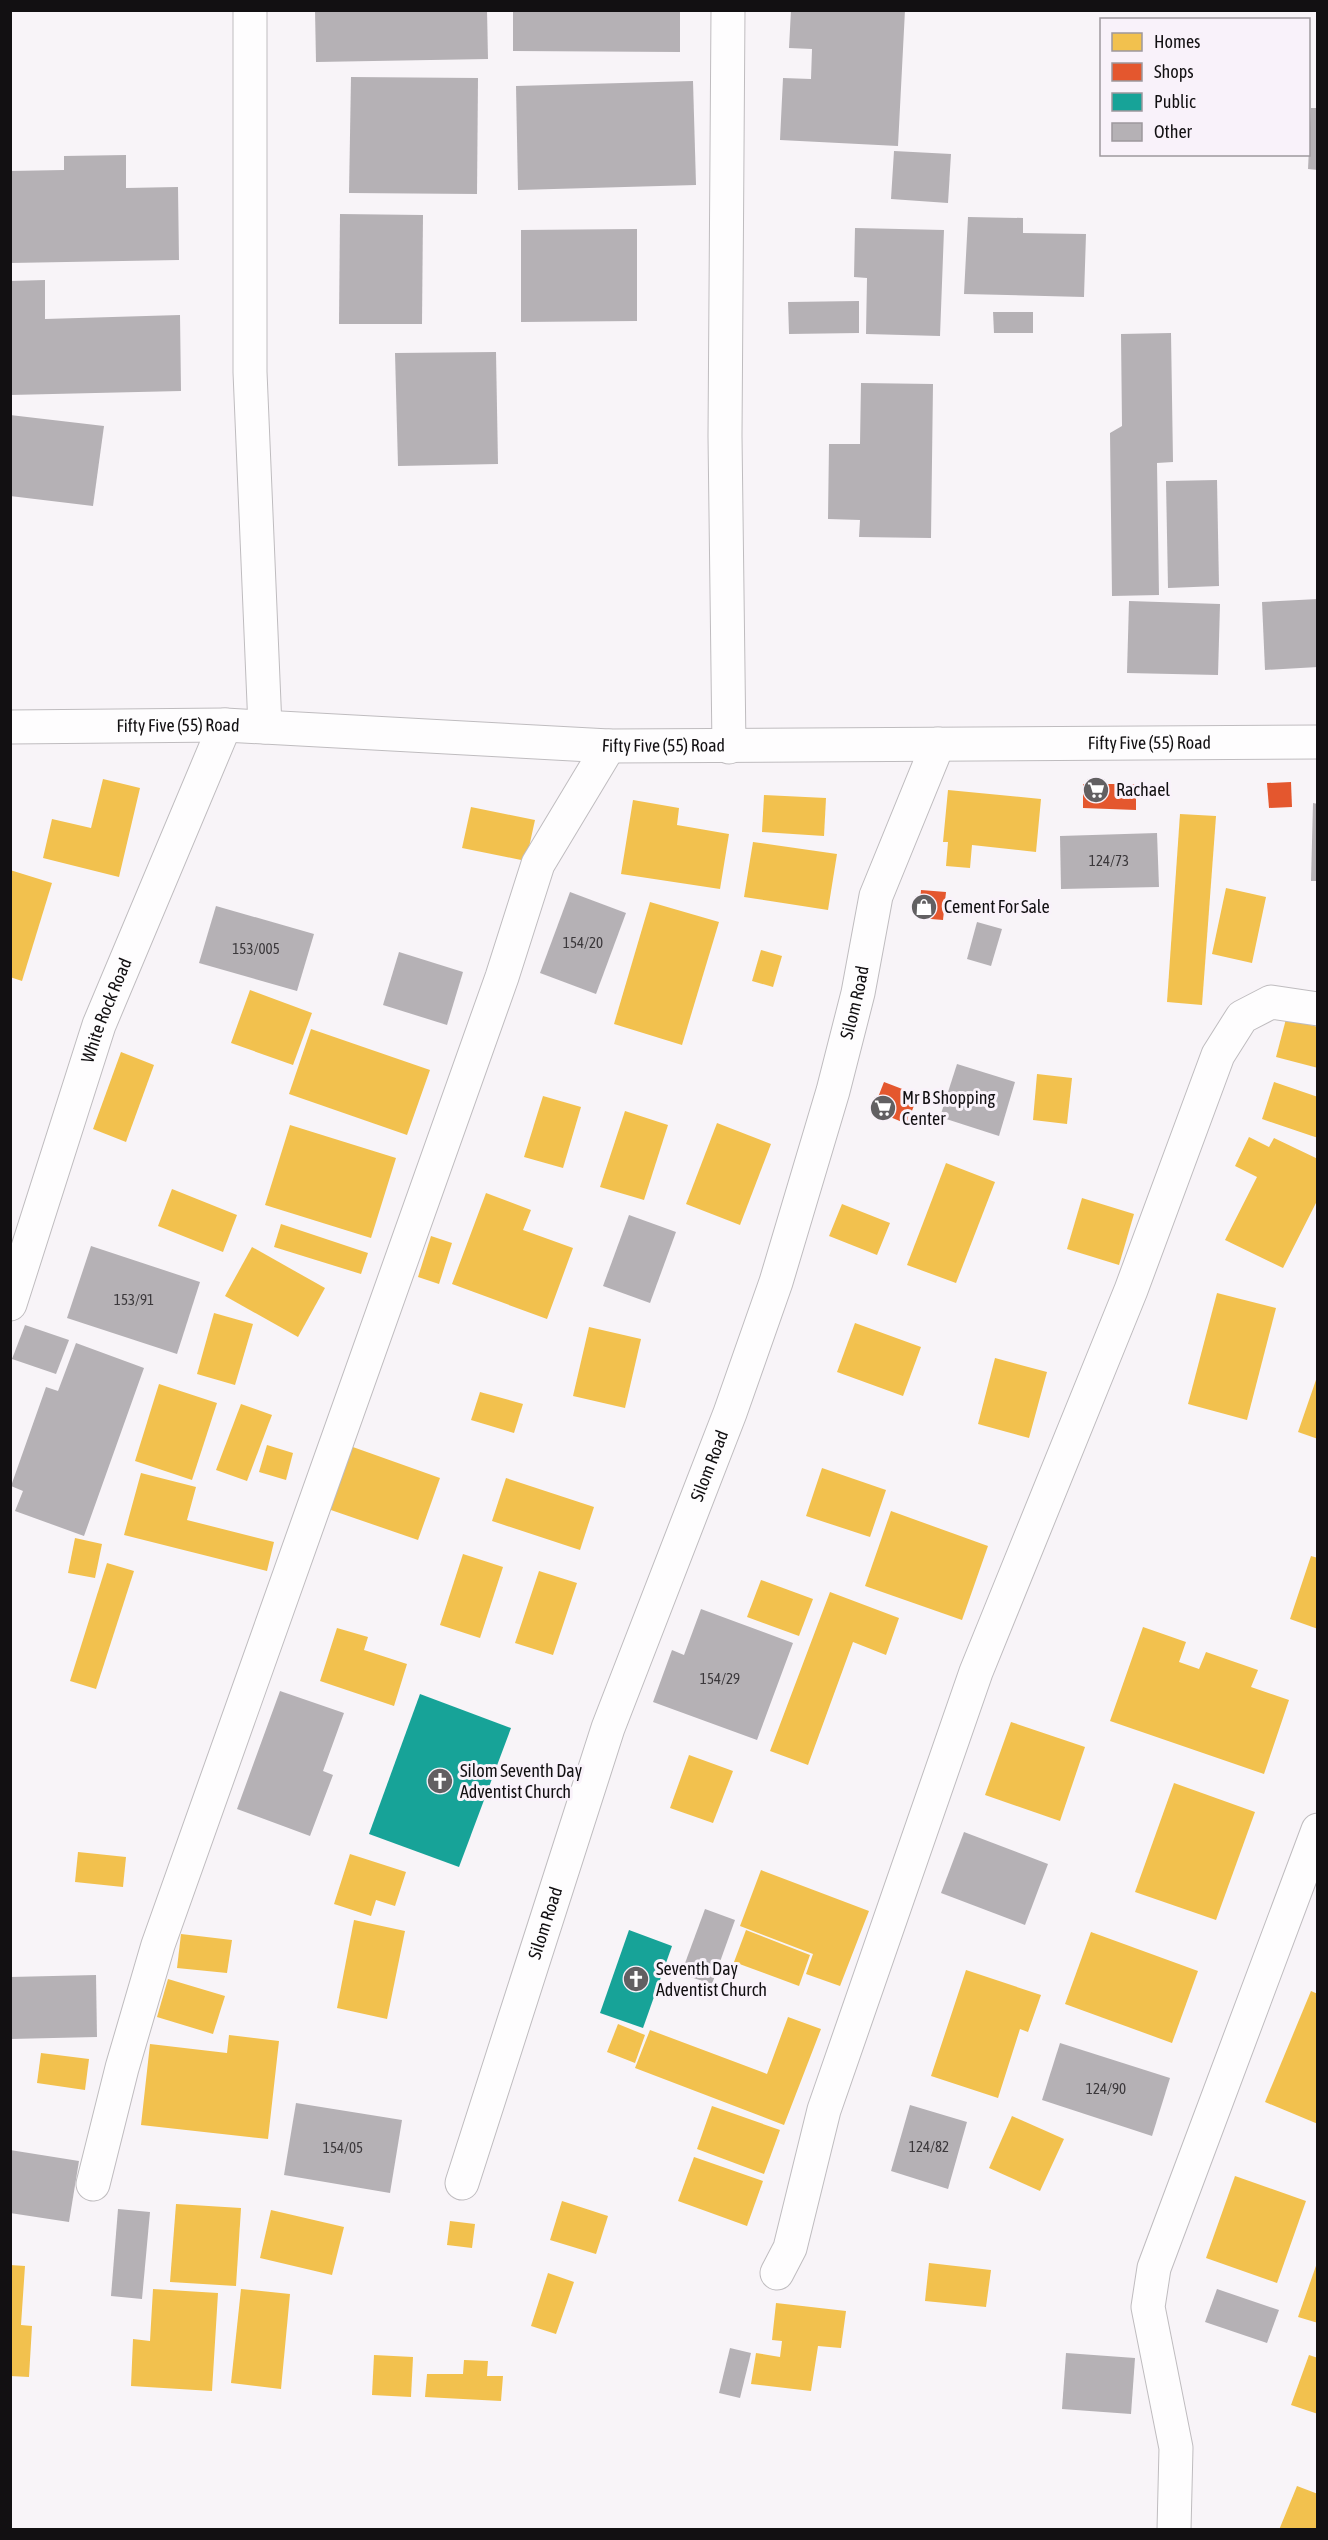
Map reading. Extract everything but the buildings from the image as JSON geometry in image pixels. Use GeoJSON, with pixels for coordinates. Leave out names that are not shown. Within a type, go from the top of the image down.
{"type":"FeatureCollection","features":[{"type":"Feature","properties":{"kind":"street"},"geometry":{"type":"LineString","coordinates":[[250,10],[250,372],[265,727]]}},
{"type":"Feature","properties":{"kind":"street"},"geometry":{"type":"LineString","coordinates":[[728,10],[725,436],[729,747]]}},
{"type":"Feature","properties":{"kind":"street","name":"Fifty Five (55) Road"},"geometry":{"type":"LineString","coordinates":[[10,727],[225,725],[609,746],[1317,742]]}},
{"type":"Feature","properties":{"kind":"street","name":"White Rock Road"},"geometry":{"type":"LineString","coordinates":[[10,1304],[99,1024],[225,725]]}},
{"type":"Feature","properties":{"kind":"street","name":"Silom Road"},"geometry":{"type":"LineString","coordinates":[[462,2183],[608,1728],[730,1413],[776,1282],[858,993],[876,896],[938,744]]}},
{"type":"Feature","properties":{"kind":"street"},"geometry":{"type":"LineString","coordinates":[[93,2184],[122,2068],[158,1945],[509,957],[538,864],[609,746]]}},
{"type":"Feature","properties":{"kind":"street"},"geometry":{"type":"LineString","coordinates":[[777,2273],[790,2248],[824,2110],[975,1672],[1131,1290],[1218,1055],[1242,1017],[1271,1002],[1317,1009]]}},
{"type":"Feature","properties":{"kind":"street"},"geometry":{"type":"LineString","coordinates":[[1174,2529],[1176,2448],[1148,2307],[1154,2268],[1317,1830]]}},
{"type":"Feature","properties":{"kind":"place","name":"Rachael"},"geometry":{"type":"Point","coordinates":[1096,790]}},
{"type":"Feature","properties":{"kind":"place","name":"Cement For Sale"},"geometry":{"type":"Point","coordinates":[924,907]}},
{"type":"Feature","properties":{"kind":"place","name":"Mr B Shopping Center"},"geometry":{"type":"Point","coordinates":[883,1108]}},
{"type":"Feature","properties":{"kind":"place","name":"Silom Seventh Day Adventist Church"},"geometry":{"type":"Point","coordinates":[440,1781]}},
{"type":"Feature","properties":{"kind":"place","name":"Seventh Day Adventist Church"},"geometry":{"type":"Point","coordinates":[636,1979]}}]}
